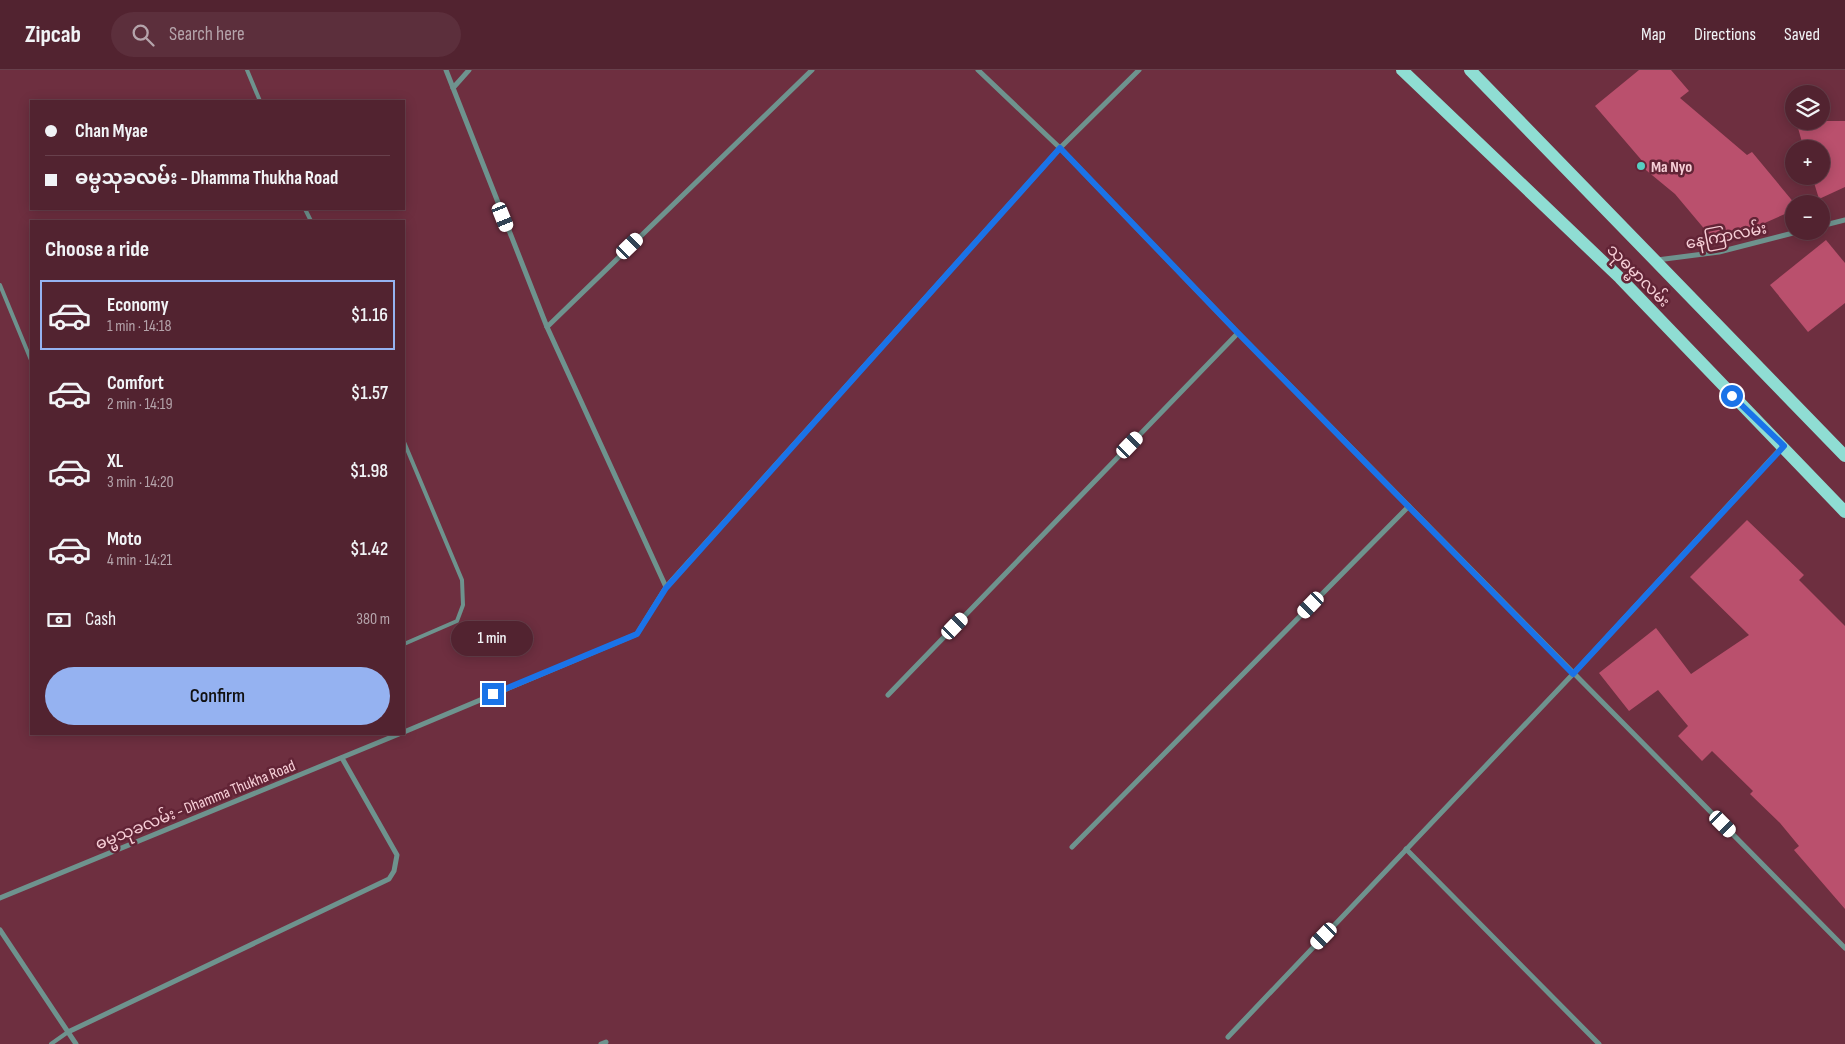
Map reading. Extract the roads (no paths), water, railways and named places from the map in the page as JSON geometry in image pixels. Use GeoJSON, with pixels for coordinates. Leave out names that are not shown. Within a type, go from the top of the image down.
{"type":"FeatureCollection","features":[{"type":"Feature","properties":{"kind":"main road","name":"သုဓမ္မာလမ်း"},"geometry":{"type":"LineString","coordinates":[[1402,70],[1620,278],[1745,409],[1843,506]]}},
{"type":"Feature","properties":{"kind":"main road","name":"သုဓမ္မာလမ်း"},"geometry":{"type":"LineString","coordinates":[[1470,70],[1845,456]]}},
{"type":"Feature","properties":{"kind":"street"},"geometry":{"type":"LineString","coordinates":[[446,70],[547,327],[666,588]]}},
{"type":"Feature","properties":{"kind":"street"},"geometry":{"type":"LineString","coordinates":[[453,88],[469,70]]}},
{"type":"Feature","properties":{"kind":"street"},"geometry":{"type":"LineString","coordinates":[[547,327],[812,70]]}},
{"type":"Feature","properties":{"kind":"street"},"geometry":{"type":"LineString","coordinates":[[978,70],[1060,148],[1238,333],[1845,948]]}},
{"type":"Feature","properties":{"kind":"street"},"geometry":{"type":"LineString","coordinates":[[405,732],[637,634],[666,588],[1060,148],[1139,70]]}},
{"type":"Feature","properties":{"kind":"street"},"geometry":{"type":"LineString","coordinates":[[1830,224],[1845,220]]}},
{"type":"Feature","properties":{"kind":"street","name":"နေကြာလမ်း"},"geometry":{"type":"LineString","coordinates":[[1654,260],[1719,252],[1785,235]]}},
{"type":"Feature","properties":{"kind":"street"},"geometry":{"type":"LineString","coordinates":[[888,695],[1238,333]]}},
{"type":"Feature","properties":{"kind":"street"},"geometry":{"type":"LineString","coordinates":[[1228,1037],[1573,674],[1784,446]]}},
{"type":"Feature","properties":{"kind":"street"},"geometry":{"type":"LineString","coordinates":[[1072,847],[1409,506]]}},
{"type":"Feature","properties":{"kind":"street","name":"ဓမ္မသုခလမ်း - Dhamma Thukha Road"},"geometry":{"type":"LineString","coordinates":[[0,898],[397,735]]}},
{"type":"Feature","properties":{"kind":"street"},"geometry":{"type":"LineString","coordinates":[[68,1032],[390,880],[397,855],[342,758]]}},
{"type":"Feature","properties":{"kind":"street"},"geometry":{"type":"LineString","coordinates":[[1406,849],[1599,1044]]}},
{"type":"Feature","properties":{"kind":"street"},"geometry":{"type":"LineString","coordinates":[[0,930],[76,1044]]}},
{"type":"Feature","properties":{"kind":"lane"},"geometry":{"type":"LineString","coordinates":[[247,70],[260,100]]}},
{"type":"Feature","properties":{"kind":"lane"},"geometry":{"type":"LineString","coordinates":[[0,285],[30,358]]}},
{"type":"Feature","properties":{"kind":"lane"},"geometry":{"type":"LineString","coordinates":[[405,444],[462,580],[463,605],[457,621],[405,644]]}},
{"type":"Feature","properties":{"kind":"lane"},"geometry":{"type":"LineString","coordinates":[[51,1044],[68,1032]]}},
{"type":"Feature","properties":{"kind":"place","name":"Ma Nyo"},"geometry":{"type":"Point","coordinates":[1641,166]}}]}
